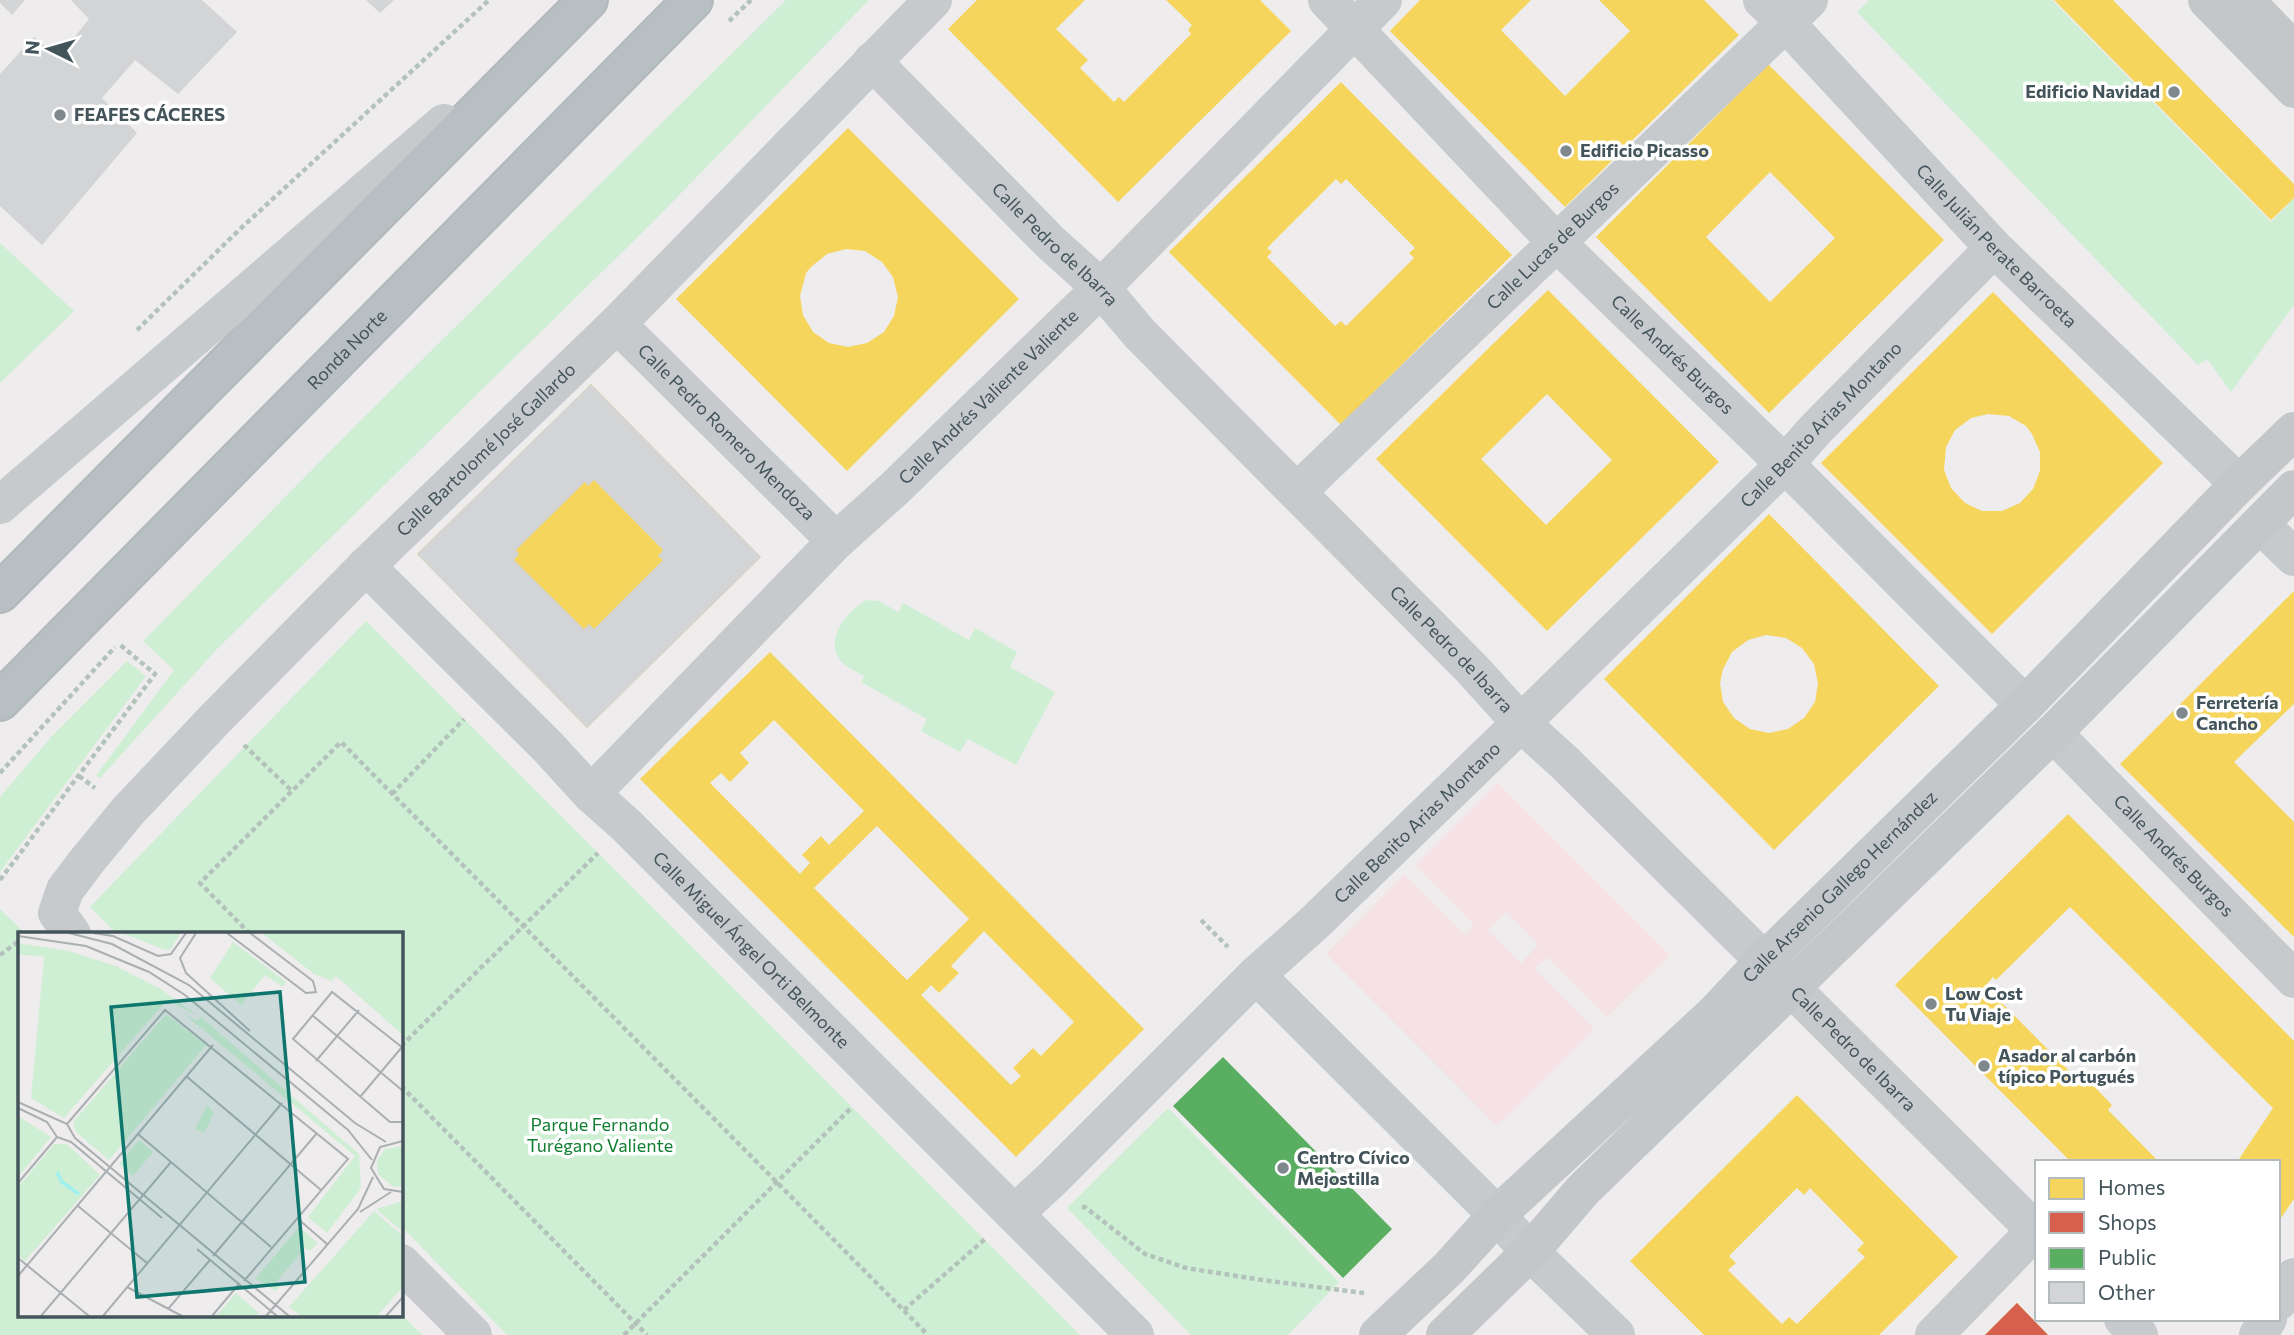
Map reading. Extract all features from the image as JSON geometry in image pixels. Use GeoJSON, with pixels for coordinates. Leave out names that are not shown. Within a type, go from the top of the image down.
{"type":"FeatureCollection","features":[{"type":"Feature","properties":{"kind":"highway","name":"Ronda Norte"},"geometry":{"type":"LineString","coordinates":[[0,701],[693,0]]}},
{"type":"Feature","properties":{"kind":"highway"},"geometry":{"type":"LineString","coordinates":[[0,593],[587,1]]}},
{"type":"Feature","properties":{"kind":"main road"},"geometry":{"type":"LineString","coordinates":[[2207,0],[2294,89]]}},
{"type":"Feature","properties":{"kind":"main road"},"geometry":{"type":"LineString","coordinates":[[2245,0],[2294,51]]}},
{"type":"Feature","properties":{"kind":"main road","name":"Calle Arsenio Gallego Hernández"},"geometry":{"type":"LineString","coordinates":[[1378,1335],[1449,1268],[1497,1215],[1713,1014],[2025,705],[2239,484],[2294,431]]}},
{"type":"Feature","properties":{"kind":"main road","name":"Calle Arsenio Gallego Hernández"},"geometry":{"type":"LineString","coordinates":[[1445,1335],[1530,1252],[1583,1190],[2053,733],[2294,489]]}},
{"type":"Feature","properties":{"kind":"street","name":"Calle Bartolomé José Gallardo"},"geometry":{"type":"LineString","coordinates":[[65,924],[65,890],[128,811],[366,566],[617,324],[933,0]]}},
{"type":"Feature","properties":{"kind":"street","name":"Calle Andrés Burgos"},"geometry":{"type":"LineString","coordinates":[[1327,0],[1557,243],[1785,464],[2025,705]]}},
{"type":"Feature","properties":{"kind":"street","name":"Calle Andrés Valiente Valiente"},"geometry":{"type":"LineString","coordinates":[[591,794],[836,541],[904,480],[1101,288],[1383,0]]}},
{"type":"Feature","properties":{"kind":"street"},"geometry":{"type":"LineString","coordinates":[[0,505],[587,1]]}},
{"type":"Feature","properties":{"kind":"street","name":"Calle Lucas de Burgos"},"geometry":{"type":"LineString","coordinates":[[1297,492],[1557,243],[1786,7]]}},
{"type":"Feature","properties":{"kind":"street","name":"Calle Julián Perate Barroeta"},"geometry":{"type":"LineString","coordinates":[[1786,7],[1994,248],[2239,484]]}},
{"type":"Feature","properties":{"kind":"street","name":"Calle Pedro de Ibarra"},"geometry":{"type":"LineString","coordinates":[[872,61],[1050,242],[1101,288],[1140,334],[1472,669],[1521,723],[1574,772],[2035,1231]]}},
{"type":"Feature","properties":{"kind":"street","name":"Calle Benito Arias Montano"},"geometry":{"type":"LineString","coordinates":[[1014,1214],[1256,975],[1312,925],[1785,464],[1994,248]]}},
{"type":"Feature","properties":{"kind":"street","name":"Calle Pedro Romero Mendoza"},"geometry":{"type":"LineString","coordinates":[[617,324],[836,541]]}},
{"type":"Feature","properties":{"kind":"street"},"geometry":{"type":"LineString","coordinates":[[2260,524],[2294,557]]}},
{"type":"Feature","properties":{"kind":"street","name":"Calle Miguel Ángel Orti Belmonte"},"geometry":{"type":"LineString","coordinates":[[366,566],[591,794],[626,825],[1135,1335]]}},
{"type":"Feature","properties":{"kind":"street","name":"Calle Andrés Burgos"},"geometry":{"type":"LineString","coordinates":[[2053,733],[2294,979]]}},
{"type":"Feature","properties":{"kind":"street"},"geometry":{"type":"LineString","coordinates":[[1256,975],[1497,1215],[1530,1252],[1616,1335]]}},
{"type":"Feature","properties":{"kind":"street"},"geometry":{"type":"LineString","coordinates":[[1934,1335],[2035,1233]]}},
{"type":"Feature","properties":{"kind":"street"},"geometry":{"type":"LineString","coordinates":[[402,1264],[473,1335]]}},
{"type":"Feature","properties":{"kind":"street"},"geometry":{"type":"LineString","coordinates":[[2280,1299],[2294,1278]]}},
{"type":"Feature","properties":{"kind":"street"},"geometry":{"type":"LineString","coordinates":[[2125,1321],[2139,1335]]}},
{"type":"Feature","properties":{"kind":"path"},"geometry":{"type":"LineString","coordinates":[[134,333],[239,230],[489,0]]}},
{"type":"Feature","properties":{"kind":"path"},"geometry":{"type":"LineString","coordinates":[[0,880],[155,674],[118,643]]}},
{"type":"Feature","properties":{"kind":"path"},"geometry":{"type":"LineString","coordinates":[[392,794],[491,690]]}},
{"type":"Feature","properties":{"kind":"path"},"geometry":{"type":"LineString","coordinates":[[216,718],[292,791]]}},
{"type":"Feature","properties":{"kind":"path"},"geometry":{"type":"LineString","coordinates":[[248,932],[200,883],[341,742],[928,1335]]}},
{"type":"Feature","properties":{"kind":"path"},"geometry":{"type":"LineString","coordinates":[[402,1045],[626,825]]}},
{"type":"Feature","properties":{"kind":"path"},"geometry":{"type":"LineString","coordinates":[[0,956],[18,942]]}},
{"type":"Feature","properties":{"kind":"path"},"geometry":{"type":"LineString","coordinates":[[624,1335],[880,1079]]}},
{"type":"Feature","properties":{"kind":"path"},"geometry":{"type":"LineString","coordinates":[[402,1087],[647,1335]]}},
{"type":"Feature","properties":{"kind":"path"},"geometry":{"type":"LineString","coordinates":[[1073,1208],[1085,1207],[1145,1254],[1186,1268],[1346,1292],[1420,1295]]}},
{"type":"Feature","properties":{"kind":"path"},"geometry":{"type":"LineString","coordinates":[[904,1310],[1014,1214]]}},
{"type":"Feature","properties":{"kind":"shaded area"},"geometry":{"type":"Polygon","coordinates":[[[1498,783],[1670,955],[1607,1017],[1547,957],[1535,968],[1594,1029],[1497,1126],[1326,954],[1404,875],[1465,935],[1474,925],[1416,865],[1498,783]],[[1506,912],[1488,930],[1521,963],[1538,945],[1506,912]]]}},
{"type":"Feature","properties":{"kind":"green space"},"geometry":{"type":"Polygon","coordinates":[[[786,0],[869,0],[651,224],[218,648],[100,778],[96,776],[174,670],[143,641],[358,423],[786,0]]]}},
{"type":"Feature","properties":{"kind":"green space"},"geometry":{"type":"Polygon","coordinates":[[[1869,0],[2052,0],[2271,222],[2294,198],[2294,305],[2231,392],[2207,359],[2198,365],[1857,12],[1869,0]]]}},
{"type":"Feature","properties":{"kind":"green space"},"geometry":{"type":"Polygon","coordinates":[[[0,243],[74,311],[0,383],[0,243]]]}},
{"type":"Feature","properties":{"kind":"green space"},"geometry":{"type":"Polygon","coordinates":[[[867,600],[879,601],[898,612],[903,603],[969,640],[975,628],[1017,652],[1010,667],[1055,692],[1016,765],[968,739],[960,752],[921,731],[927,719],[861,682],[864,676],[844,664],[835,647],[839,628],[851,612],[867,600]]]}},
{"type":"Feature","properties":{"kind":"green space","name":"Parque Fernando Turégano Valiente"},"geometry":{"type":"Polygon","coordinates":[[[366,621],[1080,1335],[507,1335],[402,1227],[402,932],[115,932],[90,907],[366,621]]]}},
{"type":"Feature","properties":{"kind":"green space"},"geometry":{"type":"Polygon","coordinates":[[[127,661],[146,676],[0,872],[0,797],[52,736],[127,661]]]}},
{"type":"Feature","properties":{"kind":"green space"},"geometry":{"type":"Polygon","coordinates":[[[0,909],[24,932],[18,932],[18,1318],[402,1318],[402,1315],[422,1335],[0,1335],[0,909]]]}},
{"type":"Feature","properties":{"kind":"green space"},"geometry":{"type":"Polygon","coordinates":[[[1168,1108],[1339,1282],[1288,1335],[1191,1335],[1067,1208],[1168,1108]]]}},
{"type":"Feature","properties":{"kind":"building: Homes"},"geometry":{"type":"Polygon","coordinates":[[[977,0],[1085,0],[1056,29],[1088,60],[1080,68],[1114,102],[1119,97],[1124,102],[1191,34],[1188,30],[1192,25],[1166,0],[1260,0],[1291,31],[1118,202],[948,29],[977,0]]]}},
{"type":"Feature","properties":{"kind":"building: Homes","name":"Edificio Picasso"},"geometry":{"type":"Polygon","coordinates":[[[1420,0],[1531,0],[1501,30],[1565,96],[1630,31],[1599,0],[1704,0],[1739,35],[1565,207],[1390,31],[1420,0]]]}},
{"type":"Feature","properties":{"kind":"building: Homes","name":"Edificio Navidad"},"geometry":{"type":"Polygon","coordinates":[[[2054,0],[2113,0],[2294,184],[2294,198],[2271,220],[2054,0]]]}},
{"type":"Feature","properties":{"kind":"building: Homes"},"geometry":{"type":"Polygon","coordinates":[[[1768,64],[1944,240],[1769,413],[1596,237],[1768,64]],[[1770,172],[1706,237],[1770,302],[1835,238],[1770,172]]]}},
{"type":"Feature","properties":{"kind":"building: Homes"},"geometry":{"type":"Polygon","coordinates":[[[1341,82],[1512,255],[1341,425],[1169,252],[1341,82]],[[1336,179],[1267,248],[1272,252],[1267,257],[1335,326],[1341,321],[1346,326],[1414,258],[1409,253],[1415,248],[1346,179],[1341,184],[1336,179]]]}},
{"type":"Feature","properties":{"kind":"building: Homes"},"geometry":{"type":"Polygon","coordinates":[[[848,128],[1019,299],[847,471],[676,299],[848,128]],[[846,249],[827,254],[806,273],[800,296],[803,315],[813,332],[829,343],[848,347],[867,343],[884,332],[894,316],[898,297],[893,277],[882,262],[865,251],[846,249]]]}},
{"type":"Feature","properties":{"kind":"building: Homes"},"geometry":{"type":"Polygon","coordinates":[[[1548,290],[1719,462],[1547,631],[1376,459],[1548,290]],[[1547,394],[1481,459],[1546,525],[1612,460],[1547,394]]]}},
{"type":"Feature","properties":{"kind":"building: Homes"},"geometry":{"type":"Polygon","coordinates":[[[1993,292],[2163,463],[1992,634],[1821,463],[1993,292]],[[1988,414],[1971,418],[1955,430],[1946,447],[1944,470],[1951,488],[1965,503],[1982,511],[2002,511],[2020,503],[2033,489],[2040,471],[2040,452],[2032,434],[2026,426],[2009,416],[1988,414]]]}},
{"type":"Feature","properties":{"kind":"building: Homes"},"geometry":{"type":"Polygon","coordinates":[[[591,384],[761,557],[587,728],[417,554],[591,384]]]}},
{"type":"Feature","properties":{"kind":"building: Homes"},"geometry":{"type":"Polygon","coordinates":[[[1769,514],[1939,686],[1774,850],[1604,679],[1769,514]],[[1766,635],[1748,640],[1732,652],[1723,669],[1720,683],[1723,702],[1734,718],[1750,729],[1769,733],[1788,729],[1804,718],[1815,702],[1818,683],[1814,664],[1802,648],[1786,638],[1766,635]]]}},
{"type":"Feature","properties":{"kind":"building: Homes"},"geometry":{"type":"Polygon","coordinates":[[[2294,591],[2294,704],[2234,762],[2294,822],[2294,937],[2120,764],[2294,591]]]}},
{"type":"Feature","properties":{"kind":"building: Homes"},"geometry":{"type":"Polygon","coordinates":[[[770,652],[1144,1029],[1016,1157],[640,779],[770,652]],[[774,720],[740,753],[749,763],[730,782],[721,773],[710,783],[800,874],[810,863],[802,855],[821,836],[829,845],[864,811],[774,720]],[[877,826],[814,888],[907,980],[969,919],[877,826]],[[984,931],[951,966],[959,973],[939,993],[931,985],[921,995],[1011,1085],[1021,1076],[1013,1068],[1033,1048],[1041,1056],[1074,1022],[984,931]]]}},
{"type":"Feature","properties":{"kind":"building: Homes"},"geometry":{"type":"Polygon","coordinates":[[[2068,814],[2294,1041],[2294,1199],[2280,1219],[2280,1160],[2238,1160],[2273,1108],[2070,907],[1996,980],[1993,977],[1985,986],[2085,1087],[2090,1082],[2112,1105],[2108,1110],[2157,1160],[2069,1160],[1895,985],[2068,814]]]}},
{"type":"Feature","properties":{"kind":"building: Homes"},"geometry":{"type":"Polygon","coordinates":[[[1797,1095],[1958,1257],[1879,1335],[1704,1335],[1630,1261],[1797,1095]],[[1797,1188],[1729,1256],[1736,1263],[1728,1270],[1782,1324],[1789,1317],[1797,1324],[1865,1257],[1857,1250],[1864,1243],[1810,1188],[1804,1195],[1797,1188]]]}},
{"type":"Feature","properties":{"kind":"building: Homes"},"geometry":{"type":"Polygon","coordinates":[[[2017,1303],[2048,1335],[1985,1335],[2017,1303]]]}},
{"type":"Feature","properties":{"kind":"building: Shops"},"geometry":{"type":"Polygon","coordinates":[[[2017,1303],[2048,1335],[1985,1335],[2017,1303]]]}},
{"type":"Feature","properties":{"kind":"building: Public","name":"Centro Cívico Mejostilla"},"geometry":{"type":"Polygon","coordinates":[[[1223,1057],[1392,1229],[1343,1278],[1173,1106],[1223,1057]]]}},
{"type":"Feature","properties":{"kind":"building: Other"},"geometry":{"type":"Polygon","coordinates":[[[0,0],[25,0],[12,15],[0,0]]]}},
{"type":"Feature","properties":{"kind":"building: Other","name":"FEAFES CÁCERES"},"geometry":{"type":"Polygon","coordinates":[[[71,0],[202,0],[237,32],[178,94],[135,60],[102,98],[137,133],[42,245],[0,206],[0,74],[34,37],[58,58],[89,19],[71,0]]]}},
{"type":"Feature","properties":{"kind":"building: Other"},"geometry":{"type":"Polygon","coordinates":[[[366,0],[394,0],[380,13],[366,0]]]}},
{"type":"Feature","properties":{"kind":"building: Other"},"geometry":{"type":"Polygon","coordinates":[[[591,384],[761,557],[587,728],[417,554],[591,384]],[[594,480],[588,486],[585,482],[516,550],[519,554],[514,560],[584,629],[589,624],[594,629],[663,560],[658,556],[663,550],[594,480]]]}},
{"type":"Feature","properties":{"kind":"place","name":"Edificio Navidad"},"geometry":{"type":"Point","coordinates":[2174,92]}},
{"type":"Feature","properties":{"kind":"place","name":"FEAFES CÁCERES"},"geometry":{"type":"Point","coordinates":[60,115]}},
{"type":"Feature","properties":{"kind":"place","name":"Edificio Picasso"},"geometry":{"type":"Point","coordinates":[1566,151]}},
{"type":"Feature","properties":{"kind":"place","name":"Ferretería Cancho"},"geometry":{"type":"Point","coordinates":[2182,713]}},
{"type":"Feature","properties":{"kind":"place","name":"Low Cost Tu Viaje"},"geometry":{"type":"Point","coordinates":[1931,1004]}},
{"type":"Feature","properties":{"kind":"place","name":"Asador al carbón típico Portugués"},"geometry":{"type":"Point","coordinates":[1984,1066]}},
{"type":"Feature","properties":{"kind":"place","name":"Centro Cívico Mejostilla"},"geometry":{"type":"Point","coordinates":[1283,1168]}}]}
